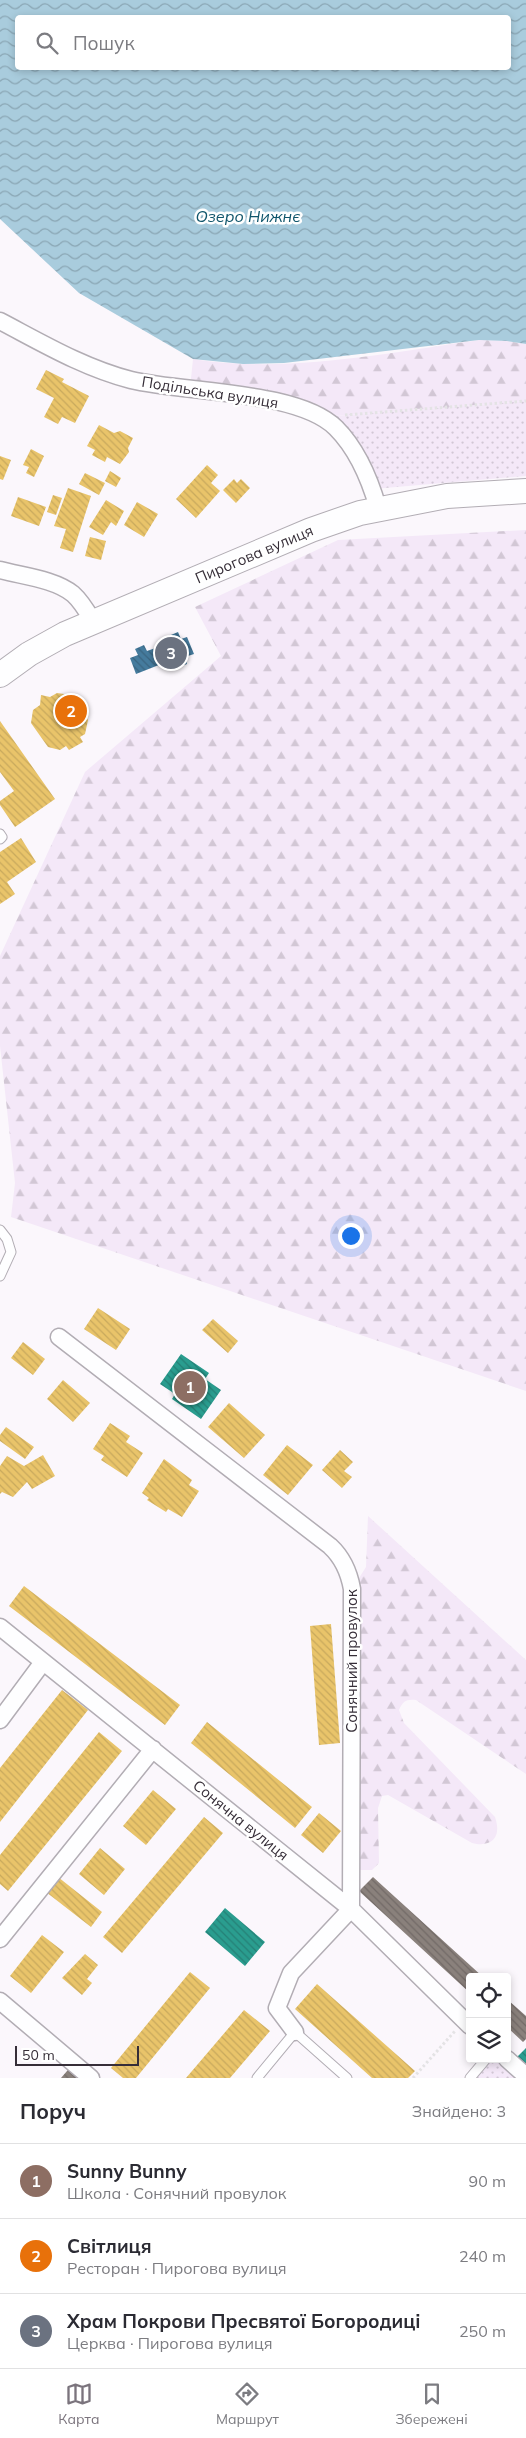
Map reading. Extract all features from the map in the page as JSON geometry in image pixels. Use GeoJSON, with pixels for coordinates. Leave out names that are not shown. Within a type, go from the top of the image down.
{"type":"FeatureCollection","features":[{"type":"Feature","properties":{"kind":"street","name":"Подільська вулиця"},"geometry":{"type":"LineString","coordinates":[[0,321],[82,363],[118,376],[148,383],[252,396],[304,410],[322,417],[336,427],[356,455],[373,490],[378,508]]}},
{"type":"Feature","properties":{"kind":"street","name":"Пирогова вулиця"},"geometry":{"type":"LineString","coordinates":[[0,675],[45,645],[311,530],[378,508],[448,496],[526,492]]}},
{"type":"Feature","properties":{"kind":"street"},"geometry":{"type":"LineString","coordinates":[[0,570],[54,584],[68,591],[81,603],[94,623]]}},
{"type":"Feature","properties":{"kind":"street","name":"Сонячний провулок"},"geometry":{"type":"LineString","coordinates":[[59,1338],[330,1546],[340,1557],[348,1571],[352,1589],[350,1909]]}},
{"type":"Feature","properties":{"kind":"street","name":"Сонячна вулиця"},"geometry":{"type":"LineString","coordinates":[[0,1628],[350,1909],[466,2023]]}},
{"type":"Feature","properties":{"kind":"street"},"geometry":{"type":"LineString","coordinates":[[0,1720],[43,1662]]}},
{"type":"Feature","properties":{"kind":"street"},"geometry":{"type":"LineString","coordinates":[[0,1939],[153,1749]]}},
{"type":"Feature","properties":{"kind":"street"},"geometry":{"type":"LineString","coordinates":[[295,2032],[277,2008],[291,1973],[350,1909]]}},
{"type":"Feature","properties":{"kind":"street"},"geometry":{"type":"LineString","coordinates":[[0,2001],[91,2078]]}},
{"type":"Feature","properties":{"kind":"street"},"geometry":{"type":"LineString","coordinates":[[511,2063],[526,2076]]}},
{"type":"Feature","properties":{"kind":"lane"},"geometry":{"type":"LineString","coordinates":[[0,834],[2,837],[0,839]]}},
{"type":"Feature","properties":{"kind":"lane"},"geometry":{"type":"LineString","coordinates":[[0,1230],[7,1239],[11,1252],[0,1276]]}},
{"type":"Feature","properties":{"kind":"lane"},"geometry":{"type":"LineString","coordinates":[[257,2078],[295,2032],[347,2078]]}},
{"type":"Feature","properties":{"kind":"lane"},"geometry":{"type":"LineString","coordinates":[[470,2078],[483,2063]]}},
{"type":"Feature","properties":{"kind":"path"},"geometry":{"type":"LineString","coordinates":[[322,417],[526,402]]}},
{"type":"Feature","properties":{"kind":"path"},"geometry":{"type":"LineString","coordinates":[[414,2078],[466,2025]]}},
{"type":"Feature","properties":{"kind":"green space"},"geometry":{"type":"Polygon","coordinates":[[[479,340],[526,344],[526,401],[322,417],[190,388],[193,359],[228,363],[300,363],[372,356],[479,340]]]}},
{"type":"Feature","properties":{"kind":"green space"},"geometry":{"type":"Polygon","coordinates":[[[526,401],[526,476],[373,489],[322,417],[526,401]]]}},
{"type":"Feature","properties":{"kind":"green space"},"geometry":{"type":"Polygon","coordinates":[[[526,530],[526,1391],[11,1217],[15,1183],[0,1046],[0,956],[85,772],[221,656],[195,607],[338,540],[526,530]]]}},
{"type":"Feature","properties":{"kind":"green space"},"geometry":{"type":"Polygon","coordinates":[[[368,1516],[526,1660],[526,1774],[416,1700],[405,1701],[399,1710],[404,1723],[495,1817],[497,1824],[496,1835],[494,1839],[485,1844],[472,1843],[388,1795],[382,1796],[378,1808],[379,1863],[372,1870],[351,1870],[352,1589],[366,1567],[368,1516]]]}},
{"type":"Feature","properties":{"kind":"green space"},"geometry":{"type":"Polygon","coordinates":[[[483,2063],[511,2063],[526,2078],[470,2078],[483,2063]]]}},
{"type":"Feature","properties":{"kind":"water","name":"Озеро Нижнє"},"geometry":{"type":"Polygon","coordinates":[[[0,0],[526,0],[526,344],[479,340],[284,363],[243,364],[193,359],[79,293],[0,219],[0,0]]]}},
{"type":"Feature","properties":{"kind":"building: Житло"},"geometry":{"type":"Polygon","coordinates":[[[46,370],[64,379],[62,382],[89,396],[75,423],[62,417],[58,424],[44,417],[54,398],[36,389],[46,370]]]}},
{"type":"Feature","properties":{"kind":"building: Житло"},"geometry":{"type":"Polygon","coordinates":[[[99,425],[114,433],[120,431],[133,438],[128,448],[129,452],[120,464],[107,457],[105,462],[92,455],[95,450],[87,446],[99,425]]]}},
{"type":"Feature","properties":{"kind":"building: Житло"},"geometry":{"type":"Polygon","coordinates":[[[31,449],[44,456],[34,477],[26,473],[29,467],[23,465],[31,449]]]}},
{"type":"Feature","properties":{"kind":"building: Житло"},"geometry":{"type":"Polygon","coordinates":[[[0,456],[11,460],[3,480],[0,479],[0,456]]]}},
{"type":"Feature","properties":{"kind":"building: Житло"},"geometry":{"type":"Polygon","coordinates":[[[207,465],[218,475],[211,483],[220,491],[196,518],[176,499],[207,465]]]}},
{"type":"Feature","properties":{"kind":"building: Житло"},"geometry":{"type":"Polygon","coordinates":[[[110,471],[121,478],[116,487],[105,481],[110,471]]]}},
{"type":"Feature","properties":{"kind":"building: Житло"},"geometry":{"type":"Polygon","coordinates":[[[85,473],[105,483],[99,495],[79,484],[85,473]]]}},
{"type":"Feature","properties":{"kind":"building: Житло"},"geometry":{"type":"Polygon","coordinates":[[[234,479],[237,483],[241,479],[250,488],[236,503],[223,490],[234,479]]]}},
{"type":"Feature","properties":{"kind":"building: Житло"},"geometry":{"type":"Polygon","coordinates":[[[68,488],[91,496],[73,552],[60,548],[66,529],[54,526],[68,488]]]}},
{"type":"Feature","properties":{"kind":"building: Житло"},"geometry":{"type":"Polygon","coordinates":[[[53,495],[62,498],[56,515],[47,512],[53,495]]]}},
{"type":"Feature","properties":{"kind":"building: Житло"},"geometry":{"type":"Polygon","coordinates":[[[18,497],[46,507],[39,526],[11,516],[18,497]]]}},
{"type":"Feature","properties":{"kind":"building: Житло"},"geometry":{"type":"Polygon","coordinates":[[[106,500],[124,511],[116,526],[111,522],[103,535],[89,527],[106,500]]]}},
{"type":"Feature","properties":{"kind":"building: Житло"},"geometry":{"type":"Polygon","coordinates":[[[137,502],[158,514],[144,537],[124,525],[137,502]]]}},
{"type":"Feature","properties":{"kind":"building: Житло"},"geometry":{"type":"Polygon","coordinates":[[[90,537],[106,541],[101,560],[85,556],[90,537]]]}},
{"type":"Feature","properties":{"kind":"building: Житло"},"geometry":{"type":"Polygon","coordinates":[[[57,693],[71,695],[76,702],[84,703],[82,712],[88,720],[85,734],[80,737],[83,742],[69,750],[66,746],[60,750],[48,747],[31,723],[33,710],[40,705],[41,695],[50,697],[57,693]]]}},
{"type":"Feature","properties":{"kind":"building: Житло"},"geometry":{"type":"Polygon","coordinates":[[[0,721],[55,799],[15,827],[0,805],[0,801],[14,791],[0,772],[0,721]]]}},
{"type":"Feature","properties":{"kind":"building: Житло"},"geometry":{"type":"Polygon","coordinates":[[[21,838],[36,862],[7,882],[15,894],[0,904],[0,852],[21,838]]]}},
{"type":"Feature","properties":{"kind":"building: Житло"},"geometry":{"type":"Polygon","coordinates":[[[98,1308],[130,1329],[116,1350],[84,1329],[98,1308]]]}},
{"type":"Feature","properties":{"kind":"building: Житло"},"geometry":{"type":"Polygon","coordinates":[[[213,1319],[238,1341],[228,1353],[202,1330],[213,1319]]]}},
{"type":"Feature","properties":{"kind":"building: Житло"},"geometry":{"type":"Polygon","coordinates":[[[23,1342],[45,1359],[33,1375],[11,1358],[23,1342]]]}},
{"type":"Feature","properties":{"kind":"building: Житло"},"geometry":{"type":"Polygon","coordinates":[[[63,1380],[90,1403],[73,1422],[47,1399],[63,1380]]]}},
{"type":"Feature","properties":{"kind":"building: Житло"},"geometry":{"type":"Polygon","coordinates":[[[229,1403],[265,1435],[244,1458],[208,1427],[229,1403]]]}},
{"type":"Feature","properties":{"kind":"building: Житло"},"geometry":{"type":"Polygon","coordinates":[[[110,1423],[130,1436],[126,1442],[143,1453],[127,1477],[101,1460],[104,1456],[93,1449],[110,1423]]]}},
{"type":"Feature","properties":{"kind":"building: Житло"},"geometry":{"type":"Polygon","coordinates":[[[6,1427],[34,1447],[25,1459],[0,1441],[0,1435],[6,1427]]]}},
{"type":"Feature","properties":{"kind":"building: Житло"},"geometry":{"type":"Polygon","coordinates":[[[287,1445],[313,1465],[288,1495],[263,1475],[287,1445]]]}},
{"type":"Feature","properties":{"kind":"building: Житло"},"geometry":{"type":"Polygon","coordinates":[[[340,1450],[353,1462],[344,1471],[352,1477],[342,1488],[322,1470],[340,1450]]]}},
{"type":"Feature","properties":{"kind":"building: Житло"},"geometry":{"type":"Polygon","coordinates":[[[43,1455],[55,1476],[32,1489],[27,1482],[13,1497],[2,1492],[0,1494],[0,1466],[7,1456],[24,1466],[43,1455]]]}},
{"type":"Feature","properties":{"kind":"building: Житло"},"geometry":{"type":"Polygon","coordinates":[[[164,1459],[192,1480],[189,1485],[199,1491],[182,1517],[168,1509],[166,1512],[147,1500],[149,1498],[142,1493],[164,1459]]]}},
{"type":"Feature","properties":{"kind":"building: Житло"},"geometry":{"type":"Polygon","coordinates":[[[24,1586],[180,1705],[165,1725],[9,1606],[24,1586]]]}},
{"type":"Feature","properties":{"kind":"building: Житло"},"geometry":{"type":"Polygon","coordinates":[[[331,1624],[340,1743],[319,1745],[310,1626],[331,1624]]]}},
{"type":"Feature","properties":{"kind":"building: Житло"},"geometry":{"type":"Polygon","coordinates":[[[62,1690],[88,1710],[0,1822],[0,1768],[62,1690]]]}},
{"type":"Feature","properties":{"kind":"building: Житло"},"geometry":{"type":"Polygon","coordinates":[[[207,1722],[312,1807],[295,1828],[191,1743],[207,1722]]]}},
{"type":"Feature","properties":{"kind":"building: Житло"},"geometry":{"type":"Polygon","coordinates":[[[99,1732],[122,1751],[8,1891],[0,1884],[0,1855],[99,1732]]]}},
{"type":"Feature","properties":{"kind":"building: Житло"},"geometry":{"type":"Polygon","coordinates":[[[153,1790],[176,1809],[146,1845],[123,1826],[153,1790]]]}},
{"type":"Feature","properties":{"kind":"building: Житло"},"geometry":{"type":"Polygon","coordinates":[[[319,1813],[341,1831],[323,1853],[301,1835],[319,1813]]]}},
{"type":"Feature","properties":{"kind":"building: Житло"},"geometry":{"type":"Polygon","coordinates":[[[204,1817],[223,1833],[122,1953],[103,1937],[204,1817]]]}},
{"type":"Feature","properties":{"kind":"building: Житло"},"geometry":{"type":"Polygon","coordinates":[[[100,1848],[125,1869],[104,1895],[79,1874],[100,1848]]]}},
{"type":"Feature","properties":{"kind":"building: Житло"},"geometry":{"type":"Polygon","coordinates":[[[58,1877],[102,1912],[91,1927],[46,1892],[58,1877]]]}},
{"type":"Feature","properties":{"kind":"building: Житло"},"geometry":{"type":"Polygon","coordinates":[[[42,1935],[64,1952],[31,1993],[10,1976],[42,1935]]]}},
{"type":"Feature","properties":{"kind":"building: Житло"},"geometry":{"type":"Polygon","coordinates":[[[85,1954],[98,1965],[87,1979],[92,1983],[82,1995],[62,1978],[85,1954]]]}},
{"type":"Feature","properties":{"kind":"building: Житло"},"geometry":{"type":"Polygon","coordinates":[[[190,1972],[210,1988],[136,2078],[123,2078],[111,2068],[190,1972]]]}},
{"type":"Feature","properties":{"kind":"building: Житло"},"geometry":{"type":"Polygon","coordinates":[[[317,1984],[415,2071],[408,2078],[372,2078],[295,2009],[317,1984]]]}},
{"type":"Feature","properties":{"kind":"building: Житло"},"geometry":{"type":"Polygon","coordinates":[[[244,2010],[270,2031],[230,2078],[186,2078],[244,2010]]]}},
{"type":"Feature","properties":{"kind":"building: Школи"},"geometry":{"type":"Polygon","coordinates":[[[181,1354],[209,1373],[205,1379],[221,1390],[201,1419],[172,1399],[175,1394],[160,1384],[181,1354]]]}},
{"type":"Feature","properties":{"kind":"building: Школи"},"geometry":{"type":"Polygon","coordinates":[[[225,1908],[265,1942],[245,1966],[205,1932],[225,1908]]]}},
{"type":"Feature","properties":{"kind":"building: Школи"},"geometry":{"type":"Polygon","coordinates":[[[526,2048],[526,2066],[517,2057],[526,2048]]]}},
{"type":"Feature","properties":{"kind":"building: Установи"},"geometry":{"type":"Polygon","coordinates":[[[178,632],[181,639],[187,637],[194,654],[185,657],[187,664],[173,669],[169,661],[136,674],[130,658],[138,655],[135,649],[144,645],[147,651],[161,646],[159,640],[178,632]]]}},
{"type":"Feature","properties":{"kind":"building: Промзона"},"geometry":{"type":"Polygon","coordinates":[[[373,1877],[479,1973],[466,1973],[466,1989],[359,1891],[373,1877]]]}},
{"type":"Feature","properties":{"kind":"building: Промзона"},"geometry":{"type":"Polygon","coordinates":[[[511,2003],[526,2016],[526,2039],[523,2042],[511,2031],[511,2003]]]}},
{"type":"Feature","properties":{"kind":"building: Промзона"},"geometry":{"type":"Polygon","coordinates":[[[73,2064],[89,2078],[61,2078],[73,2064]]]}},
{"type":"Feature","properties":{"kind":"place","name":"Храм Покрови Пресвятої Богородиці"},"geometry":{"type":"Point","coordinates":[171,653]}},
{"type":"Feature","properties":{"kind":"place","name":"Світлиця"},"geometry":{"type":"Point","coordinates":[71,711]}},
{"type":"Feature","properties":{"kind":"place","name":"Sunny Bunny"},"geometry":{"type":"Point","coordinates":[190,1387]}}]}
